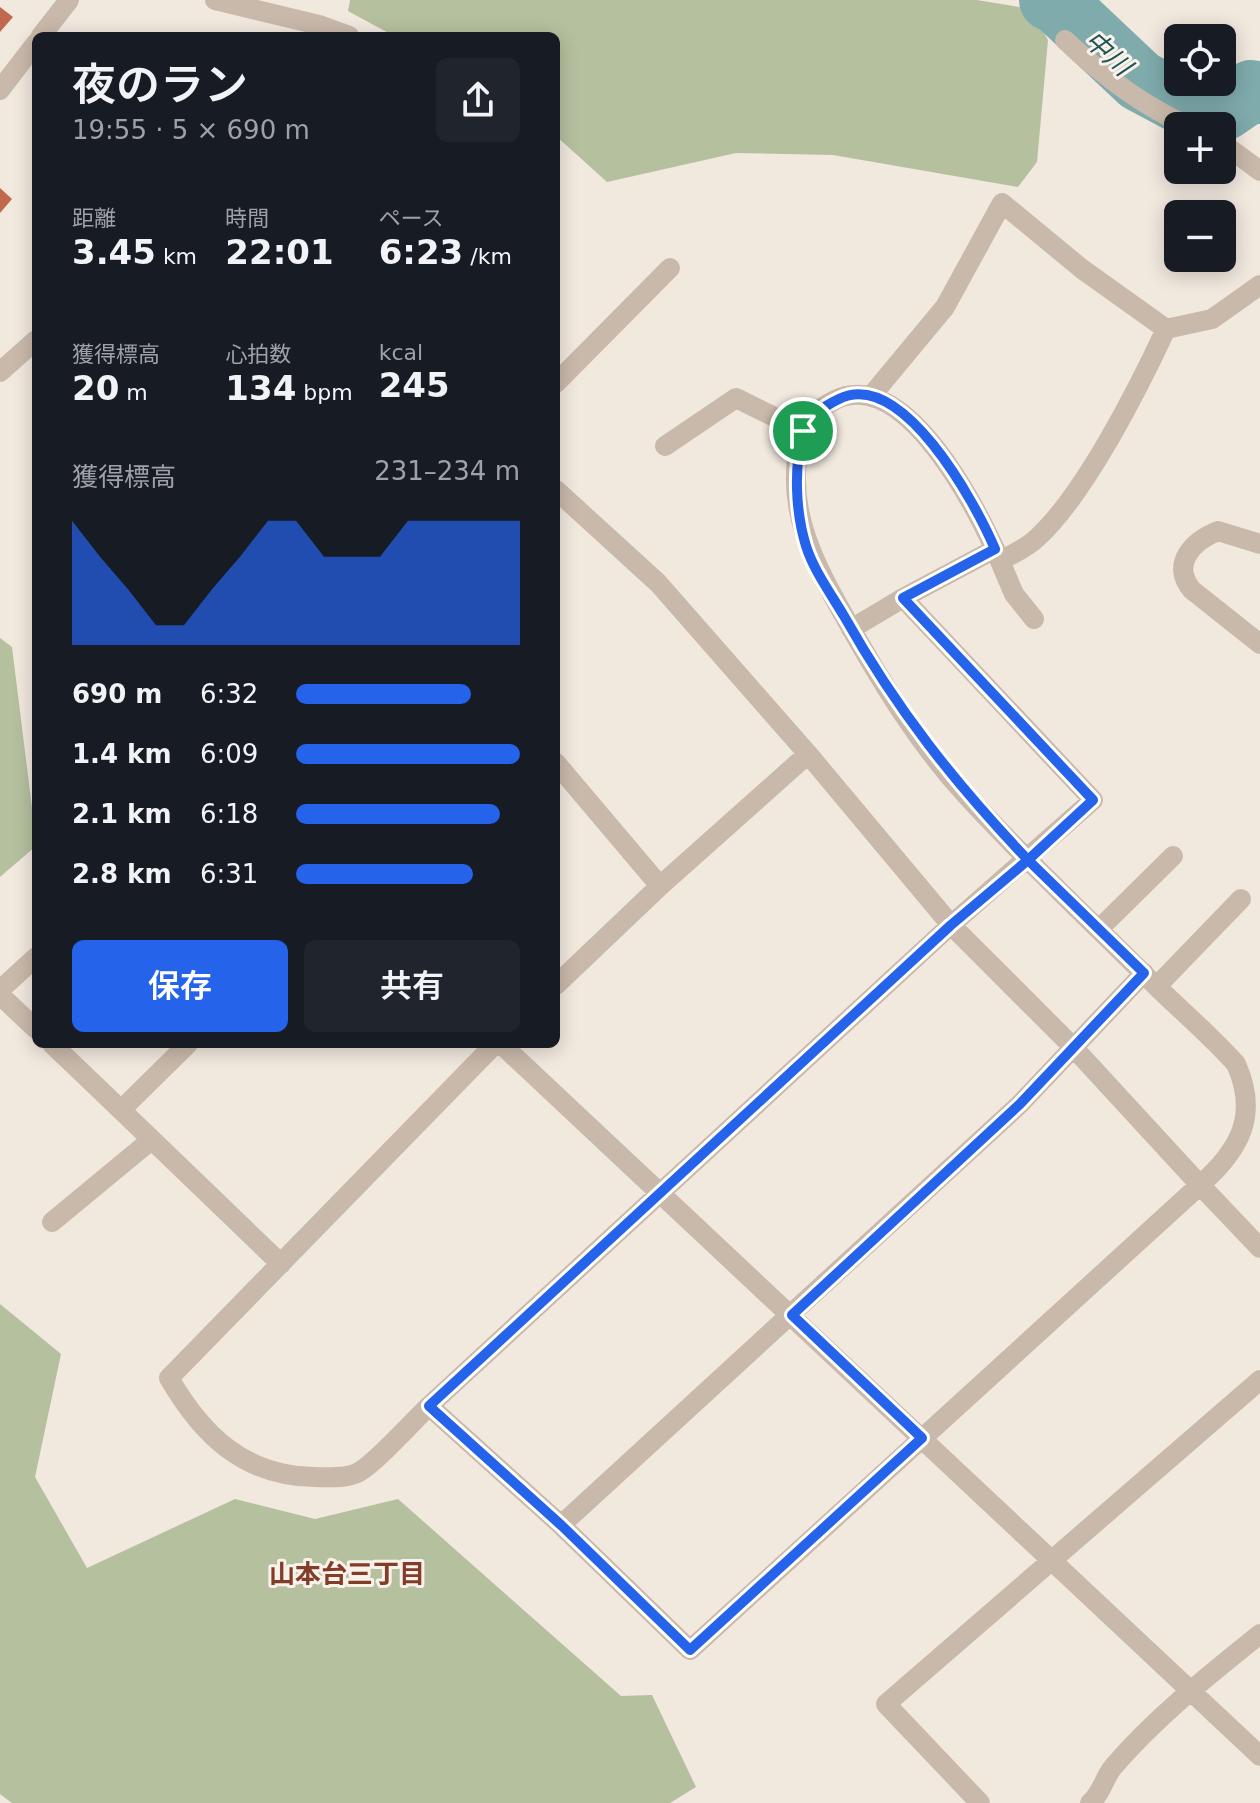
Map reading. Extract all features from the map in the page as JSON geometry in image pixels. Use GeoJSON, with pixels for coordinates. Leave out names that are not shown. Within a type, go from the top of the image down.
{"type":"FeatureCollection","features":[{"type":"Feature","properties":{"kind":"street"},"geometry":{"type":"LineString","coordinates":[[44,32],[69,0]]}},
{"type":"Feature","properties":{"kind":"street"},"geometry":{"type":"LineString","coordinates":[[215,0],[287,28],[318,32]]}},
{"type":"Feature","properties":{"kind":"street"},"geometry":{"type":"LineString","coordinates":[[1065,40],[1102,75],[1164,115]]}},
{"type":"Feature","properties":{"kind":"street"},"geometry":{"type":"LineString","coordinates":[[0,90],[32,48]]}},
{"type":"Feature","properties":{"kind":"street"},"geometry":{"type":"LineString","coordinates":[[1236,153],[1260,171]]}},
{"type":"Feature","properties":{"kind":"street"},"geometry":{"type":"LineString","coordinates":[[872,395],[945,307],[1002,203],[1082,269],[1166,329],[1212,319],[1260,285]]}},
{"type":"Feature","properties":{"kind":"street"},"geometry":{"type":"LineString","coordinates":[[560,379],[670,268]]}},
{"type":"Feature","properties":{"kind":"street"},"geometry":{"type":"LineString","coordinates":[[851,629],[903,598],[1036,539],[1069,500],[1140,386],[1166,329]]}},
{"type":"Feature","properties":{"kind":"street"},"geometry":{"type":"LineString","coordinates":[[0,372],[32,344]]}},
{"type":"Feature","properties":{"kind":"street"},"geometry":{"type":"LineString","coordinates":[[429,1406],[561,1525],[690,1650],[1225,1163],[1245,1121],[1248,1099],[1236,1064],[964,793],[923,742],[851,629],[807,549],[799,518],[798,450],[811,415],[851,393],[872,395],[905,414],[936,449],[998,555],[1014,594],[1034,619]]}},
{"type":"Feature","properties":{"kind":"street"},"geometry":{"type":"LineString","coordinates":[[665,446],[736,398],[803,431]]}},
{"type":"Feature","properties":{"kind":"street"},"geometry":{"type":"LineString","coordinates":[[560,494],[658,583],[808,754],[951,925],[1072,1046],[1260,1248]]}},
{"type":"Feature","properties":{"kind":"street"},"geometry":{"type":"LineString","coordinates":[[1260,544],[1218,531],[1191,545],[1183,562],[1185,582],[1192,590],[1260,644]]}},
{"type":"Feature","properties":{"kind":"street"},"geometry":{"type":"LineString","coordinates":[[494,1048],[169,1378],[197,1423],[250,1463],[276,1472],[334,1477],[358,1473],[951,925],[1093,800],[903,598]]}},
{"type":"Feature","properties":{"kind":"street"},"geometry":{"type":"LineString","coordinates":[[560,981],[660,886],[808,754]]}},
{"type":"Feature","properties":{"kind":"street"},"geometry":{"type":"LineString","coordinates":[[560,768],[660,886]]}},
{"type":"Feature","properties":{"kind":"street"},"geometry":{"type":"LineString","coordinates":[[1100,928],[1173,856]]}},
{"type":"Feature","properties":{"kind":"street"},"geometry":{"type":"LineString","coordinates":[[561,1525],[1020,1104],[1072,1046],[1241,899]]}},
{"type":"Feature","properties":{"kind":"street"},"geometry":{"type":"LineString","coordinates":[[32,961],[0,992],[32,1025]]}},
{"type":"Feature","properties":{"kind":"street"},"geometry":{"type":"LineString","coordinates":[[56,1048],[281,1264]]}},
{"type":"Feature","properties":{"kind":"street"},"geometry":{"type":"LineString","coordinates":[[121,1110],[184,1048]]}},
{"type":"Feature","properties":{"kind":"street"},"geometry":{"type":"LineString","coordinates":[[502,1048],[792,1315],[1260,1756]]}},
{"type":"Feature","properties":{"kind":"street"},"geometry":{"type":"LineString","coordinates":[[52,1222],[150,1141]]}},
{"type":"Feature","properties":{"kind":"street"},"geometry":{"type":"LineString","coordinates":[[980,1803],[886,1704],[1260,1380]]}},
{"type":"Feature","properties":{"kind":"street"},"geometry":{"type":"LineString","coordinates":[[1090,1803],[1098,1796],[1111,1769],[1192,1690],[1260,1634]]}},
{"type":"Feature","properties":{"kind":"green space"},"geometry":{"type":"Polygon","coordinates":[[[350,0],[977,0],[1031,9],[1048,40],[1037,162],[1018,187],[833,155],[736,153],[607,182],[560,140],[560,32],[387,32],[348,11],[350,0]]]}},
{"type":"Feature","properties":{"kind":"green space"},"geometry":{"type":"Polygon","coordinates":[[[0,638],[12,647],[32,808],[32,849],[0,877],[0,638]]]}},
{"type":"Feature","properties":{"kind":"green space"},"geometry":{"type":"Polygon","coordinates":[[[0,1304],[61,1354],[35,1477],[87,1568],[235,1499],[315,1519],[398,1499],[621,1696],[652,1695],[696,1787],[670,1803],[12,1803],[0,1794],[0,1304]]]}},
{"type":"Feature","properties":{"kind":"building"},"geometry":{"type":"Polygon","coordinates":[[[0,7],[13,17],[0,32],[0,7]]]}},
{"type":"Feature","properties":{"kind":"building"},"geometry":{"type":"Polygon","coordinates":[[[0,188],[12,199],[0,213],[0,188]]]}},
{"type":"Feature","properties":{"kind":"waterway","name":"中川"},"geometry":{"type":"LineString","coordinates":[[1050,0],[1057,3],[1140,81],[1185,105],[1225,109],[1251,91],[1260,93]]}},
{"type":"Feature","properties":{"kind":"district","name":"山本台三丁目"},"geometry":{"type":"Point","coordinates":[347,1574]}},
{"type":"Feature","properties":{"kind":"route"},"geometry":{"type":"LineString","coordinates":[[803,431],[798,450],[799,518],[807,549],[821,576],[862,648],[923,742],[964,793],[1028,860],[951,925],[429,1406],[561,1525],[690,1650],[922,1438],[792,1315],[1020,1104],[1144,973],[1028,860],[1093,800],[903,598],[995,549],[958,482],[936,449],[905,414],[872,395],[851,393],[830,403],[811,415],[803,431]]}}]}
